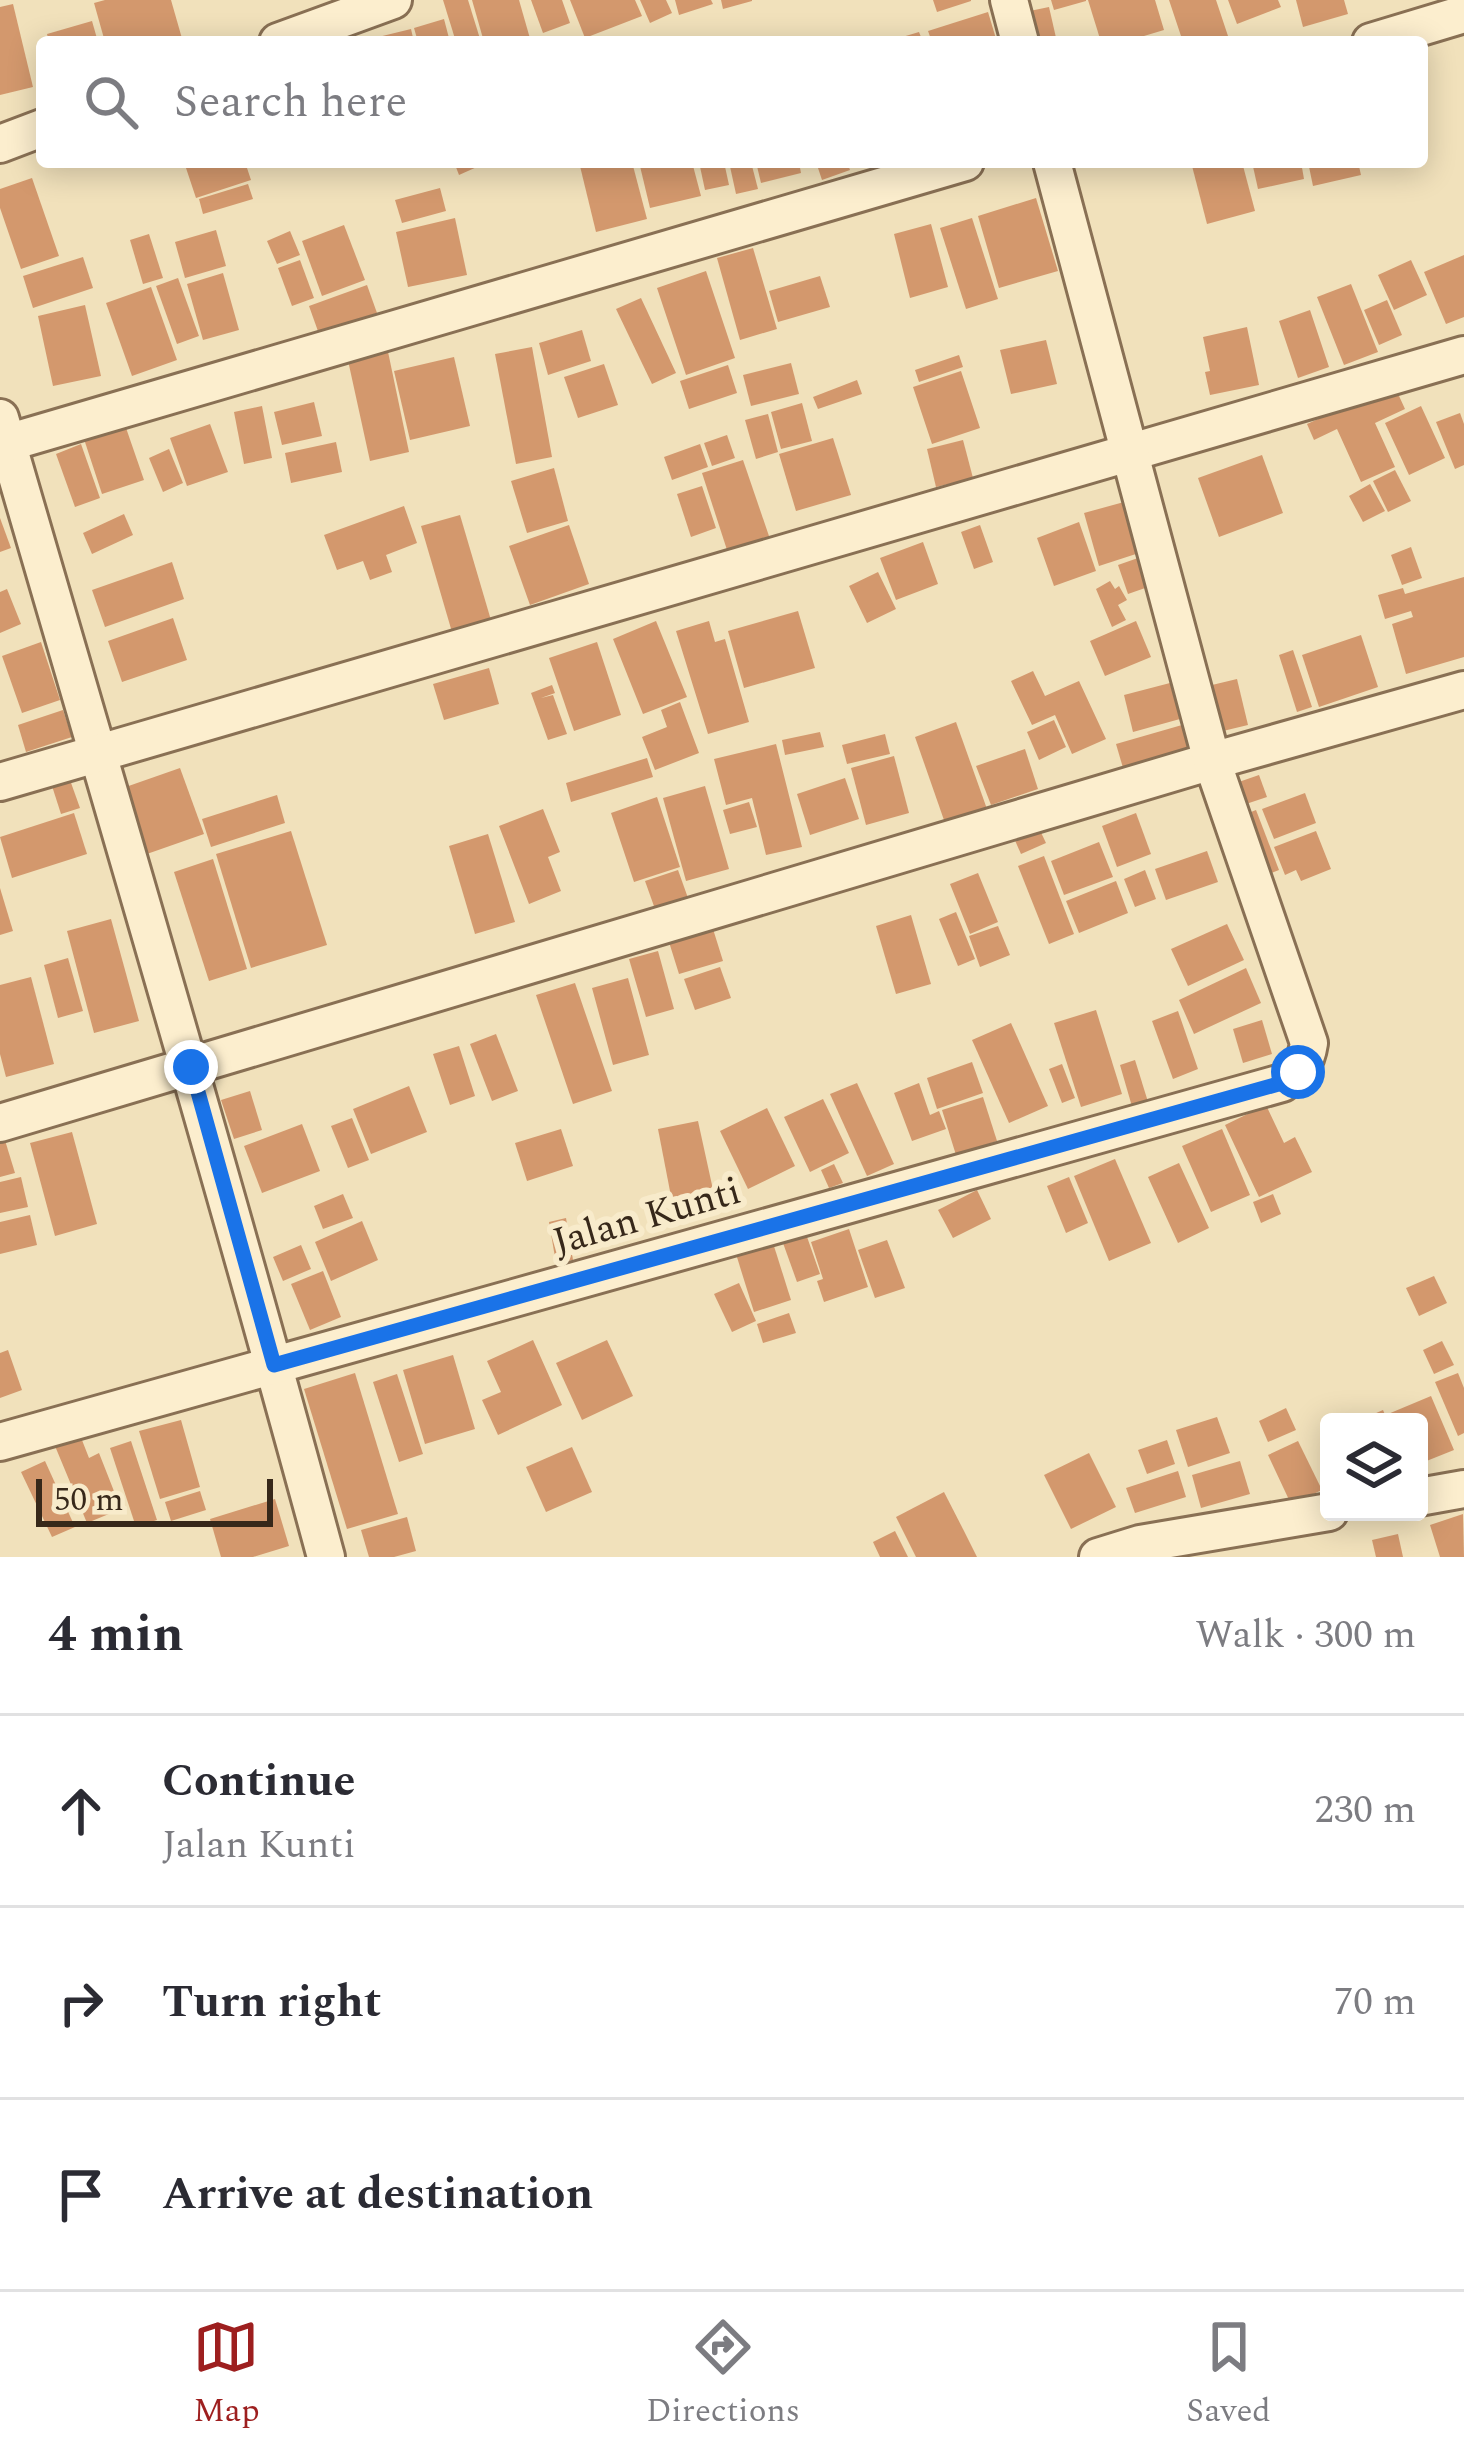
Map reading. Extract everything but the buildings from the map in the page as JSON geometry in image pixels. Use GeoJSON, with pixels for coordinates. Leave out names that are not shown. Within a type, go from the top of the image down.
{"type":"FeatureCollection","features":[{"type":"Feature","properties":{"kind":"street"},"geometry":{"type":"LineString","coordinates":[[294,36],[393,0]]}},
{"type":"Feature","properties":{"kind":"street"},"geometry":{"type":"LineString","coordinates":[[1009,0],[1019,36]]}},
{"type":"Feature","properties":{"kind":"street"},"geometry":{"type":"LineString","coordinates":[[1391,36],[1464,14]]}},
{"type":"Feature","properties":{"kind":"street"},"geometry":{"type":"LineString","coordinates":[[0,144],[36,130]]}},
{"type":"Feature","properties":{"kind":"street"},"geometry":{"type":"LineString","coordinates":[[326,1557],[191,1067],[2,435],[944,168]]}},
{"type":"Feature","properties":{"kind":"street"},"geometry":{"type":"LineString","coordinates":[[1054,168],[1212,761]]}},
{"type":"Feature","properties":{"kind":"street"},"geometry":{"type":"LineString","coordinates":[[0,782],[1464,355]]}},
{"type":"Feature","properties":{"kind":"street"},"geometry":{"type":"LineString","coordinates":[[0,1123],[1464,690]]}},
{"type":"Feature","properties":{"kind":"street","name":"Jalan Kunti"},"geometry":{"type":"LineString","coordinates":[[0,1442],[1282,1083],[1307,1059],[1309,1043],[1212,761]]}},
{"type":"Feature","properties":{"kind":"street"},"geometry":{"type":"LineString","coordinates":[[1428,1495],[1464,1489]]}},
{"type":"Feature","properties":{"kind":"street"},"geometry":{"type":"LineString","coordinates":[[1098,1557],[1140,1544],[1320,1514]]}},
{"type":"Feature","properties":{"kind":"route"},"geometry":{"type":"LineString","coordinates":[[191,1067],[274,1365],[1282,1083],[1298,1072]]}}]}
